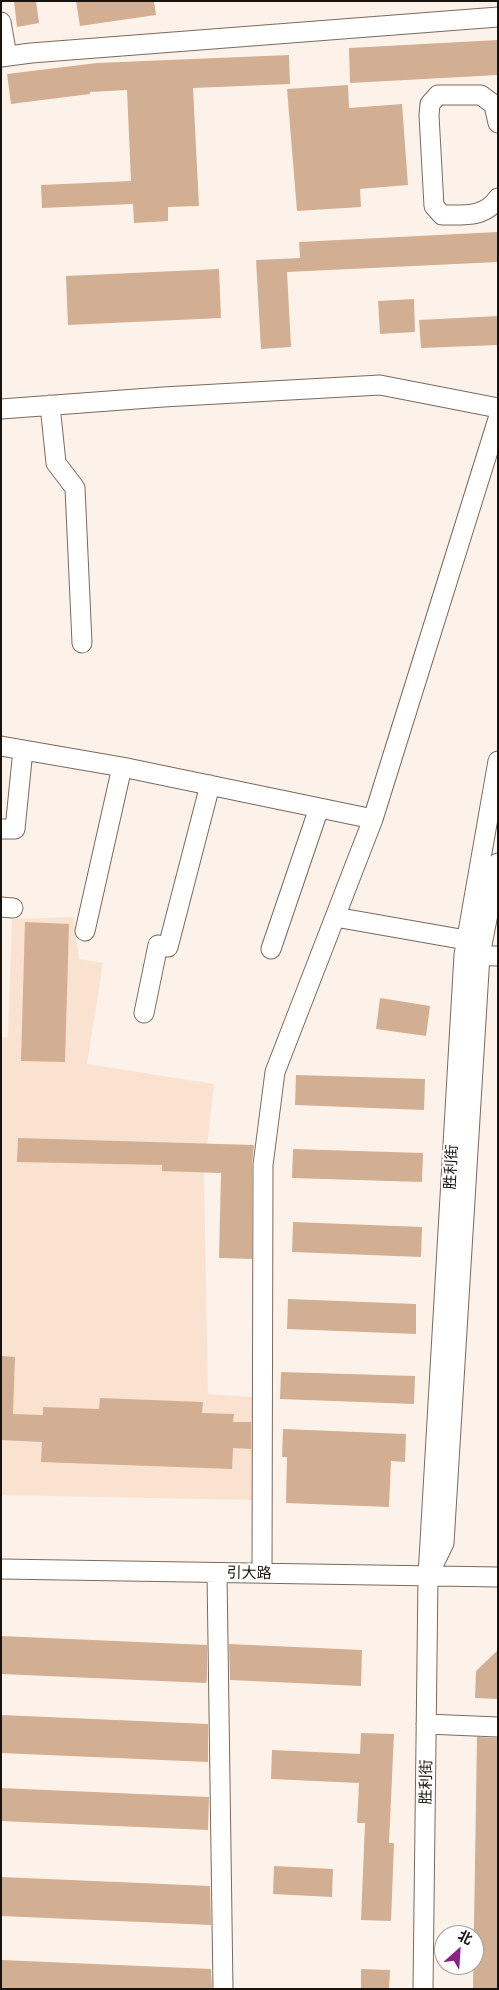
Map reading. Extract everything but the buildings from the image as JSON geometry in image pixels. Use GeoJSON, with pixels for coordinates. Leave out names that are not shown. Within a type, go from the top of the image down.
{"type":"FeatureCollection","features":[{"type":"Feature","properties":{"kind":"street"},"geometry":{"type":"LineString","coordinates":[[1,22],[4,56],[498,17]]}},
{"type":"Feature","properties":{"kind":"street"},"geometry":{"type":"LineString","coordinates":[[498,123],[494,105],[481,95],[438,95],[430,104],[434,206],[442,215],[479,214],[490,208],[498,198]]}},
{"type":"Feature","properties":{"kind":"street"},"geometry":{"type":"LineString","coordinates":[[1,409],[173,396],[380,385],[498,408]]}},
{"type":"Feature","properties":{"kind":"street"},"geometry":{"type":"LineString","coordinates":[[50,405],[56,463],[75,488],[82,643]]}},
{"type":"Feature","properties":{"kind":"street"},"geometry":{"type":"LineString","coordinates":[[262,1573],[263,1165],[275,1072],[372,819],[498,419]]}},
{"type":"Feature","properties":{"kind":"street"},"geometry":{"type":"LineString","coordinates":[[1,746],[122,767],[372,819]]}},
{"type":"Feature","properties":{"kind":"street"},"geometry":{"type":"LineString","coordinates":[[1,829],[15,829],[24,750]]}},
{"type":"Feature","properties":{"kind":"street","name":"胜利街"},"geometry":{"type":"LineString","coordinates":[[423,1989],[428,1576],[444,1543],[477,951],[498,761]]}},
{"type":"Feature","properties":{"kind":"street"},"geometry":{"type":"LineString","coordinates":[[84,931],[122,767]]}},
{"type":"Feature","properties":{"kind":"street"},"geometry":{"type":"LineString","coordinates":[[144,1013],[158,946],[168,947],[210,785]]}},
{"type":"Feature","properties":{"kind":"street"},"geometry":{"type":"LineString","coordinates":[[272,949],[319,808]]}},
{"type":"Feature","properties":{"kind":"street","name":"胜利街"},"geometry":{"type":"LineString","coordinates":[[477,951],[498,863]]}},
{"type":"Feature","properties":{"kind":"street"},"geometry":{"type":"LineString","coordinates":[[335,917],[477,951]]}},
{"type":"Feature","properties":{"kind":"street","name":"引大路"},"geometry":{"type":"LineString","coordinates":[[1,1569],[498,1577]]}},
{"type":"Feature","properties":{"kind":"street"},"geometry":{"type":"LineString","coordinates":[[217,1572],[223,1989]]}},
{"type":"Feature","properties":{"kind":"street"},"geometry":{"type":"LineString","coordinates":[[426,1724],[498,1727]]}},
{"type":"Feature","properties":{"kind":"shaded area"},"geometry":{"type":"Polygon","coordinates":[[[73,917],[79,959],[103,963],[87,1064],[214,1084],[204,1175],[208,1394],[253,1397],[252,1500],[1,1495],[1,1038],[8,1037],[12,919],[73,917]]]}}]}
